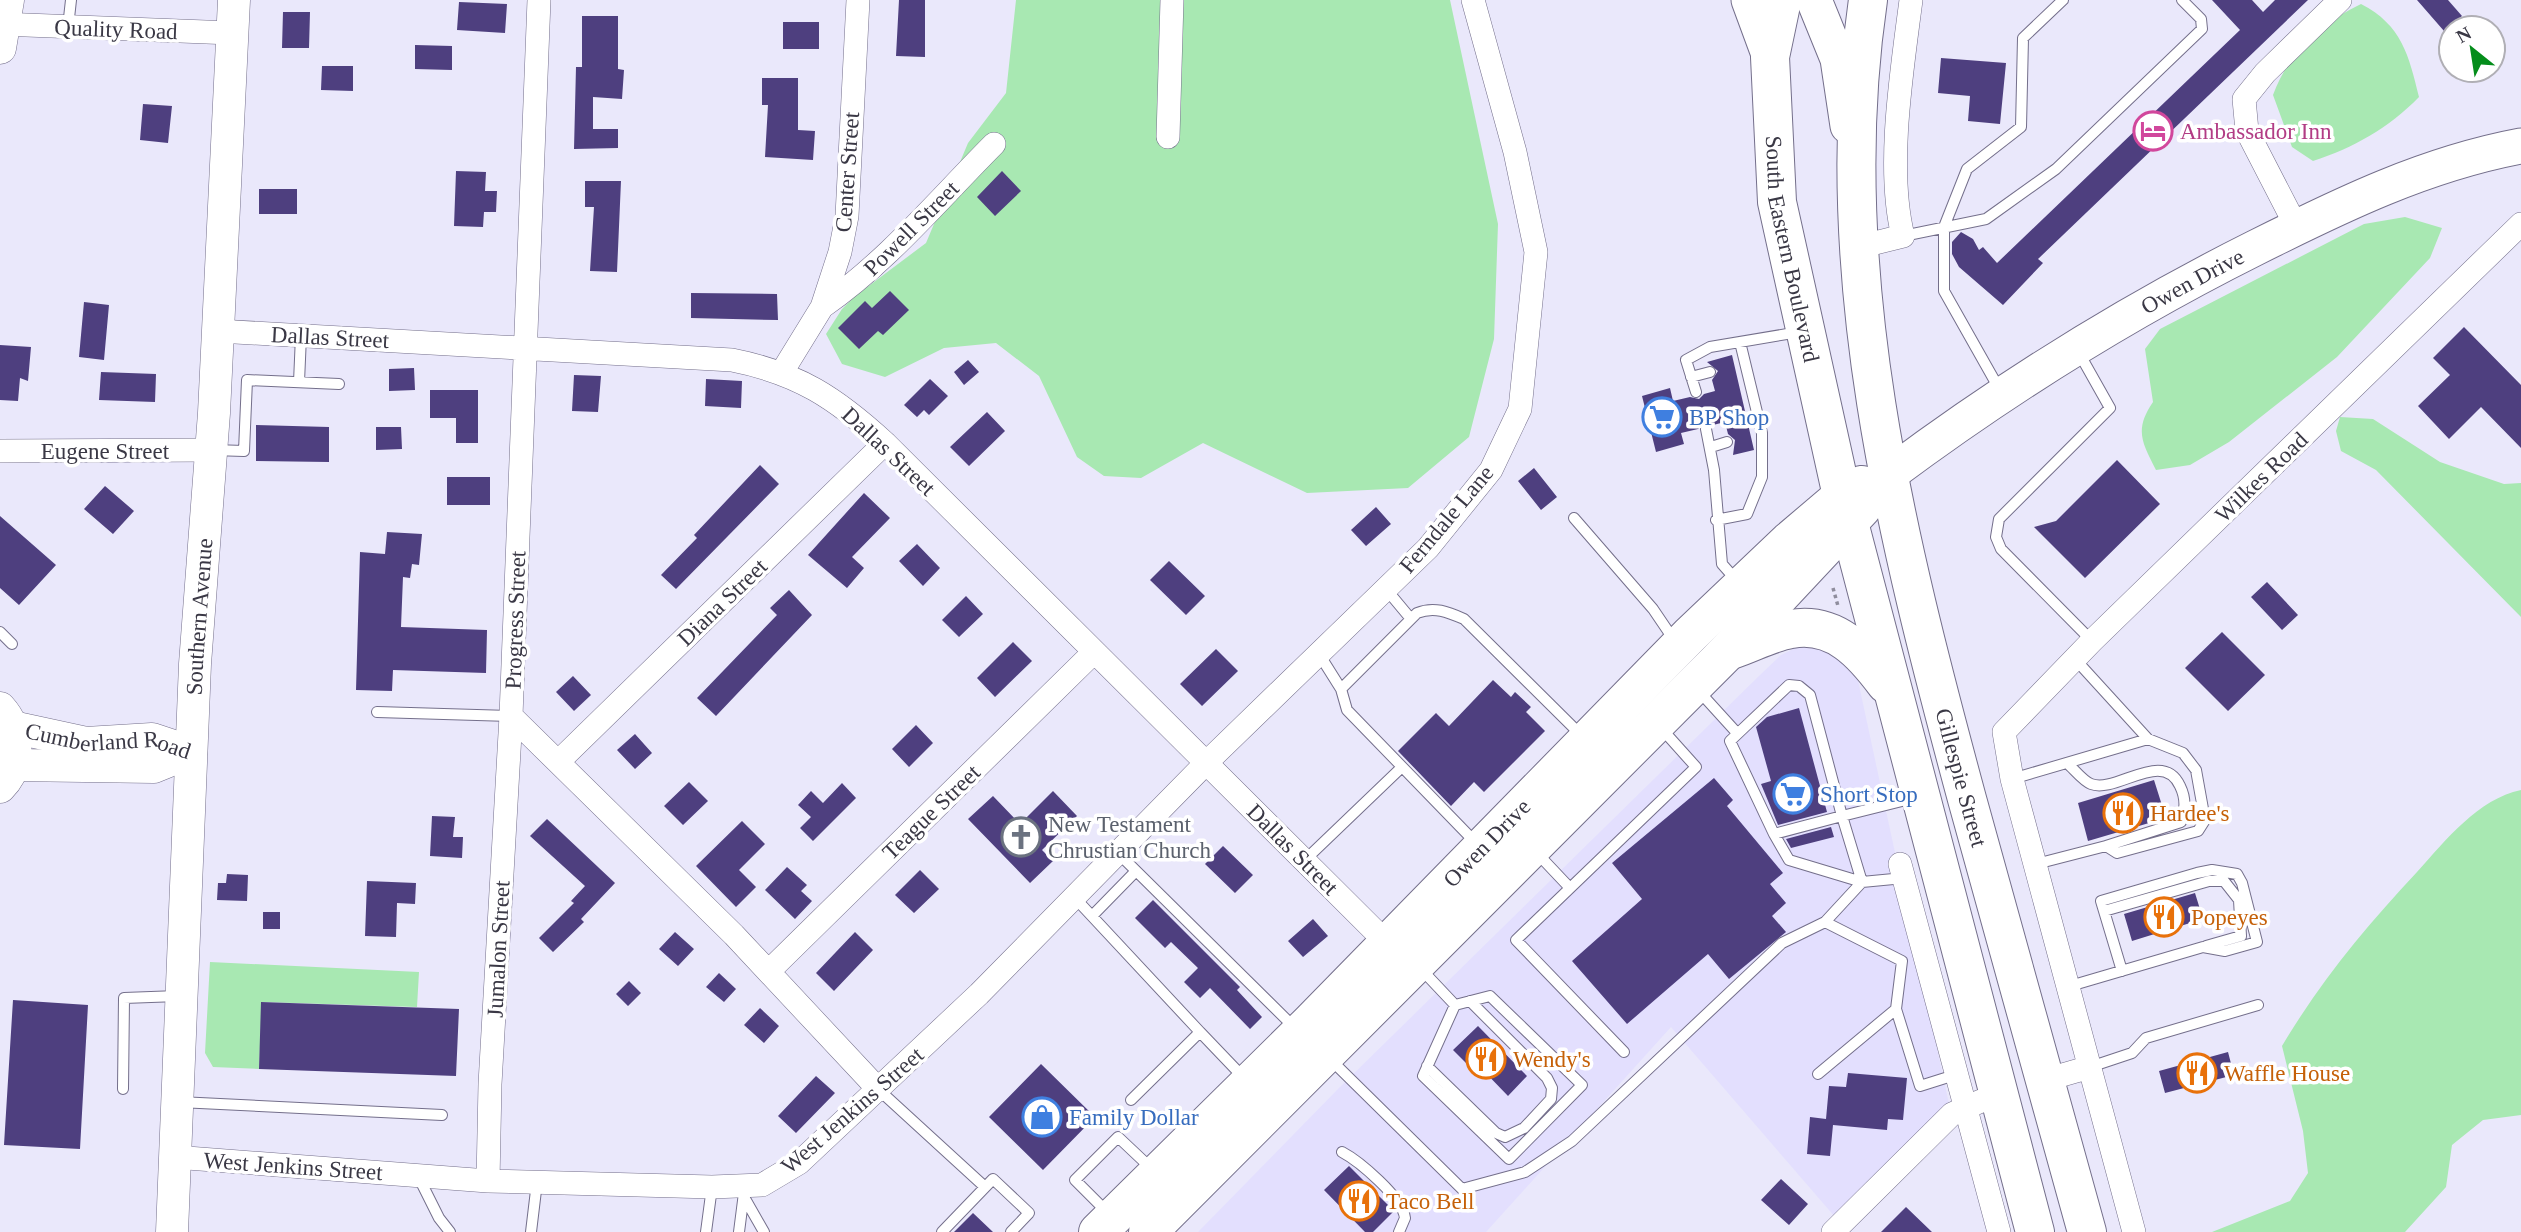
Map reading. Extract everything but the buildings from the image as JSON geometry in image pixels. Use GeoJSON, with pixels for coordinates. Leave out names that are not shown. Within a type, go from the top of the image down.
{"type":"FeatureCollection","features":[{"type":"Feature","properties":{"kind":"highway","name":"South Eastern Boulevard"},"geometry":{"type":"LineString","coordinates":[[1782,0],[1770,57],[1777,202],[1846,509]]}},
{"type":"Feature","properties":{"kind":"highway"},"geometry":{"type":"LineString","coordinates":[[1868,0],[1857,115],[1859,247],[1870,361],[1890,474]]}},
{"type":"Feature","properties":{"kind":"highway","name":"Owen Drive"},"geometry":{"type":"LineString","coordinates":[[1402,954],[1480,848],[1679,647],[1742,586],[1890,474]]}},
{"type":"Feature","properties":{"kind":"highway","name":"Gillespie Street"},"geometry":{"type":"LineString","coordinates":[[1890,474],[1924,638],[2087,1232]]}},
{"type":"Feature","properties":{"kind":"highway","name":"Owen Drive"},"geometry":{"type":"LineString","coordinates":[[1148,1232],[1212,1168],[1313,1044],[1402,954],[1532,848],[1728,652],[1846,509]]}},
{"type":"Feature","properties":{"kind":"highway","name":"Gillespie Street"},"geometry":{"type":"LineString","coordinates":[[1846,509],[1920,796],[1983,1101]]}},
{"type":"Feature","properties":{"kind":"highway"},"geometry":{"type":"LineString","coordinates":[[1728,652],[1793,628],[1821,631],[1853,643],[1892,691]]}},
{"type":"Feature","properties":{"kind":"highway"},"geometry":{"type":"LineString","coordinates":[[1212,1168],[1210,1154],[1213,1144],[1394,964],[1395,955],[1402,954]]}},
{"type":"Feature","properties":{"kind":"highway","name":"Owen Drive"},"geometry":{"type":"LineString","coordinates":[[1103,1228],[1247,1082],[1313,1044]]}},
{"type":"Feature","properties":{"kind":"highway"},"geometry":{"type":"LineString","coordinates":[[1983,1101],[2035,1232]]}},
{"type":"Feature","properties":{"kind":"main road","name":"Southern Avenue"},"geometry":{"type":"LineString","coordinates":[[172,1232],[191,752],[218,331],[234,0]]}},
{"type":"Feature","properties":{"kind":"main road"},"geometry":{"type":"LineString","coordinates":[[1749,0],[1770,57]]}},
{"type":"Feature","properties":{"kind":"main road"},"geometry":{"type":"LineString","coordinates":[[1814,0],[1838,59],[1856,178]]}},
{"type":"Feature","properties":{"kind":"main road","name":"Owen Drive"},"geometry":{"type":"LineString","coordinates":[[1890,474],[2076,348],[2221,264],[2360,197],[2438,167],[2521,146]]}},
{"type":"Feature","properties":{"kind":"main road"},"geometry":{"type":"LineString","coordinates":[[6,718],[16,746],[7,776]]}},
{"type":"Feature","properties":{"kind":"main road","name":"Cumberland Road"},"geometry":{"type":"LineString","coordinates":[[6,718],[86,743],[152,739],[191,752]]}},
{"type":"Feature","properties":{"kind":"main road","name":"Cumberland Road"},"geometry":{"type":"LineString","coordinates":[[7,776],[154,767],[191,752]]}},
{"type":"Feature","properties":{"kind":"street","name":"Progress Street"},"geometry":{"type":"LineString","coordinates":[[539,0],[511,716],[769,971],[879,1090]]}},
{"type":"Feature","properties":{"kind":"street","name":"Center Street"},"geometry":{"type":"LineString","coordinates":[[782,372],[822,307],[840,252],[847,216],[858,0]]}},
{"type":"Feature","properties":{"kind":"street"},"geometry":{"type":"LineString","coordinates":[[1168,137],[1172,0]]}},
{"type":"Feature","properties":{"kind":"street","name":"Ferndale Lane"},"geometry":{"type":"LineString","coordinates":[[1207,762],[1428,548],[1490,470],[1520,409],[1536,252],[1515,152],[1473,0]]}},
{"type":"Feature","properties":{"kind":"street"},"geometry":{"type":"LineString","coordinates":[[1859,247],[1903,236],[1898,216],[1898,122],[1911,0]]}},
{"type":"Feature","properties":{"kind":"street"},"geometry":{"type":"LineString","coordinates":[[2296,226],[2247,129],[2244,99],[2265,74],[2340,0]]}},
{"type":"Feature","properties":{"kind":"street","name":"Quality Road"},"geometry":{"type":"LineString","coordinates":[[3,24],[232,33]]}},
{"type":"Feature","properties":{"kind":"street","name":"Powell Street"},"geometry":{"type":"LineString","coordinates":[[822,307],[857,282],[895,248],[995,144]]}},
{"type":"Feature","properties":{"kind":"street","name":"Wilkes Road"},"geometry":{"type":"LineString","coordinates":[[2004,732],[2092,641],[2521,224]]}},
{"type":"Feature","properties":{"kind":"street","name":"Dallas Street"},"geometry":{"type":"LineString","coordinates":[[218,331],[732,360],[782,372],[823,392],[885,443],[1093,653],[1402,954]]}},
{"type":"Feature","properties":{"kind":"street","name":"Diana Street"},"geometry":{"type":"LineString","coordinates":[[559,761],[885,443]]}},
{"type":"Feature","properties":{"kind":"street","name":"Eugene Street"},"geometry":{"type":"LineString","coordinates":[[0,451],[210,450]]}},
{"type":"Feature","properties":{"kind":"street","name":"Teague Street"},"geometry":{"type":"LineString","coordinates":[[769,971],[1093,653]]}},
{"type":"Feature","properties":{"kind":"street","name":"Jumalon Street"},"geometry":{"type":"LineString","coordinates":[[488,1181],[490,1084],[511,716]]}},
{"type":"Feature","properties":{"kind":"street","name":"Gillespie Street"},"geometry":{"type":"LineString","coordinates":[[2004,732],[2012,779],[2070,986],[2134,1232]]}},
{"type":"Feature","properties":{"kind":"street","name":"West Jenkins Street"},"geometry":{"type":"LineString","coordinates":[[174,1157],[488,1181],[712,1186],[744,1191],[762,1185],[799,1164],[879,1090],[1119,854],[1207,762]]}},
{"type":"Feature","properties":{"kind":"street","name":"Gillespie Street"},"geometry":{"type":"LineString","coordinates":[[1902,871],[1926,966],[1958,1074],[1983,1101],[1999,1232]]}},
{"type":"Feature","properties":{"kind":"street"},"geometry":{"type":"LineString","coordinates":[[2045,1080],[2090,1067]]}},
{"type":"Feature","properties":{"kind":"street"},"geometry":{"type":"LineString","coordinates":[[1833,1232],[1952,1114],[1983,1101]]}},
{"type":"Feature","properties":{"kind":"lane"},"geometry":{"type":"LineString","coordinates":[[68,27],[71,0]]}},
{"type":"Feature","properties":{"kind":"lane"},"geometry":{"type":"LineString","coordinates":[[2004,396],[1944,292],[1944,227],[1967,169],[2021,127],[2023,38],[2063,0]]}},
{"type":"Feature","properties":{"kind":"lane"},"geometry":{"type":"LineString","coordinates":[[1903,236],[1986,219],[2056,169],[2202,29],[2201,19],[2182,0]]}},
{"type":"Feature","properties":{"kind":"lane"},"geometry":{"type":"LineString","coordinates":[[1696,392],[1686,360],[1710,347],[1806,331]]}},
{"type":"Feature","properties":{"kind":"lane"},"geometry":{"type":"LineString","coordinates":[[299,382],[301,336]]}},
{"type":"Feature","properties":{"kind":"lane"},"geometry":{"type":"LineString","coordinates":[[1716,520],[1747,514],[1762,477],[1762,433],[1749,411],[1749,385],[1741,342]]}},
{"type":"Feature","properties":{"kind":"lane"},"geometry":{"type":"LineString","coordinates":[[2076,348],[2110,408],[1999,519],[1996,537],[2001,549],[2092,641]]}},
{"type":"Feature","properties":{"kind":"lane"},"geometry":{"type":"LineString","coordinates":[[1732,365],[1744,362]]}},
{"type":"Feature","properties":{"kind":"lane"},"geometry":{"type":"LineString","coordinates":[[1691,377],[1710,372]]}},
{"type":"Feature","properties":{"kind":"lane"},"geometry":{"type":"LineString","coordinates":[[210,450],[244,451],[247,380],[340,384]]}},
{"type":"Feature","properties":{"kind":"lane"},"geometry":{"type":"LineString","coordinates":[[1737,388],[1749,385]]}},
{"type":"Feature","properties":{"kind":"lane"},"geometry":{"type":"LineString","coordinates":[[1706,429],[1711,447],[1722,564],[1742,586]]}},
{"type":"Feature","properties":{"kind":"lane"},"geometry":{"type":"LineString","coordinates":[[1750,437],[1762,433]]}},
{"type":"Feature","properties":{"kind":"lane"},"geometry":{"type":"LineString","coordinates":[[1711,447],[1727,442]]}},
{"type":"Feature","properties":{"kind":"lane"},"geometry":{"type":"LineString","coordinates":[[1574,518],[1653,609],[1679,647]]}},
{"type":"Feature","properties":{"kind":"lane"},"geometry":{"type":"LineString","coordinates":[[1385,589],[1410,619]]}},
{"type":"Feature","properties":{"kind":"lane"},"geometry":{"type":"LineString","coordinates":[[1341,689],[1410,619],[1427,608],[1446,611],[1464,619],[1586,741]]}},
{"type":"Feature","properties":{"kind":"lane"},"geometry":{"type":"LineString","coordinates":[[0,632],[12,644]]}},
{"type":"Feature","properties":{"kind":"lane"},"geometry":{"type":"LineString","coordinates":[[1319,654],[1341,689],[1346,709],[1480,848]]}},
{"type":"Feature","properties":{"kind":"lane"},"geometry":{"type":"LineString","coordinates":[[2075,659],[2148,738],[2183,753],[2196,770],[2205,820],[2197,831],[2117,853],[2106,846]]}},
{"type":"Feature","properties":{"kind":"lane"},"geometry":{"type":"LineString","coordinates":[[1694,685],[1737,733]]}},
{"type":"Feature","properties":{"kind":"lane"},"geometry":{"type":"LineString","coordinates":[[1789,685],[1799,686],[1810,695],[1862,882],[1789,860],[1730,741],[1789,685]]}},
{"type":"Feature","properties":{"kind":"lane"},"geometry":{"type":"LineString","coordinates":[[377,712],[511,716]]}},
{"type":"Feature","properties":{"kind":"lane"},"geometry":{"type":"LineString","coordinates":[[1624,1052],[1516,940],[1696,767],[1656,723]]}},
{"type":"Feature","properties":{"kind":"lane"},"geometry":{"type":"LineString","coordinates":[[2012,779],[2148,738]]}},
{"type":"Feature","properties":{"kind":"lane"},"geometry":{"type":"LineString","coordinates":[[2036,864],[2106,846],[2181,822],[2185,812],[2185,797],[2179,781],[2167,771],[2151,771],[2099,785],[2090,784],[2067,763]]}},
{"type":"Feature","properties":{"kind":"lane"},"geometry":{"type":"LineString","coordinates":[[1305,860],[1402,767]]}},
{"type":"Feature","properties":{"kind":"lane"},"geometry":{"type":"LineString","coordinates":[[1774,834],[1920,796]]}},
{"type":"Feature","properties":{"kind":"lane"},"geometry":{"type":"LineString","coordinates":[[1532,848],[1570,888]]}},
{"type":"Feature","properties":{"kind":"lane"},"geometry":{"type":"LineString","coordinates":[[1119,854],[1462,1188],[1525,1172],[1572,1141],[1782,943],[1825,922],[1862,882],[1902,871]]}},
{"type":"Feature","properties":{"kind":"lane"},"geometry":{"type":"LineString","coordinates":[[2122,971],[2101,901],[2197,873],[2212,870],[2236,874],[2242,883],[2257,942],[2225,951],[2203,947]]}},
{"type":"Feature","properties":{"kind":"lane"},"geometry":{"type":"LineString","coordinates":[[1092,916],[1136,871]]}},
{"type":"Feature","properties":{"kind":"lane"},"geometry":{"type":"LineString","coordinates":[[2070,986],[2241,936],[2239,900],[2224,881],[2188,886],[2104,911]]}},
{"type":"Feature","properties":{"kind":"lane"},"geometry":{"type":"LineString","coordinates":[[1075,898],[1247,1082]]}},
{"type":"Feature","properties":{"kind":"lane"},"geometry":{"type":"LineString","coordinates":[[1825,922],[1902,961],[1896,1009],[1920,1086],[1958,1074]]}},
{"type":"Feature","properties":{"kind":"lane"},"geometry":{"type":"LineString","coordinates":[[1402,954],[1455,1005]]}},
{"type":"Feature","properties":{"kind":"lane"},"geometry":{"type":"LineString","coordinates":[[123,1089],[124,998],[181,996]]}},
{"type":"Feature","properties":{"kind":"lane"},"geometry":{"type":"LineString","coordinates":[[1455,1005],[1490,996],[1582,1085],[1509,1159]]}},
{"type":"Feature","properties":{"kind":"lane"},"geometry":{"type":"LineString","coordinates":[[1427,1066],[1496,1133],[1505,1137],[1524,1128],[1551,1099],[1552,1088],[1547,1078],[1470,1001]]}},
{"type":"Feature","properties":{"kind":"lane"},"geometry":{"type":"LineString","coordinates":[[1455,1005],[1423,1076],[1509,1159],[1513,1175]]}},
{"type":"Feature","properties":{"kind":"lane"},"geometry":{"type":"LineString","coordinates":[[2090,1067],[2132,1053],[2146,1038],[2258,1005]]}},
{"type":"Feature","properties":{"kind":"lane"},"geometry":{"type":"LineString","coordinates":[[1818,1074],[1896,1009]]}},
{"type":"Feature","properties":{"kind":"lane"},"geometry":{"type":"LineString","coordinates":[[1131,1100],[1200,1032]]}},
{"type":"Feature","properties":{"kind":"lane"},"geometry":{"type":"LineString","coordinates":[[879,1090],[985,1187]]}},
{"type":"Feature","properties":{"kind":"lane"},"geometry":{"type":"LineString","coordinates":[[176,1102],[442,1115]]}},
{"type":"Feature","properties":{"kind":"lane"},"geometry":{"type":"LineString","coordinates":[[1103,1228],[1075,1180],[1118,1137],[1156,1173]]}},
{"type":"Feature","properties":{"kind":"lane"},"geometry":{"type":"LineString","coordinates":[[1342,1152],[1353,1157],[1400,1203],[1405,1218],[1399,1232]]}},
{"type":"Feature","properties":{"kind":"lane"},"geometry":{"type":"LineString","coordinates":[[418,1176],[439,1218],[450,1232]]}},
{"type":"Feature","properties":{"kind":"lane"},"geometry":{"type":"LineString","coordinates":[[942,1232],[993,1179],[1029,1213],[1011,1232]]}},
{"type":"Feature","properties":{"kind":"lane"},"geometry":{"type":"LineString","coordinates":[[531,1232],[537,1182]]}},
{"type":"Feature","properties":{"kind":"lane"},"geometry":{"type":"LineString","coordinates":[[706,1232],[712,1186]]}},
{"type":"Feature","properties":{"kind":"lane"},"geometry":{"type":"LineString","coordinates":[[738,1232],[744,1191]]}},
{"type":"Feature","properties":{"kind":"lane"},"geometry":{"type":"LineString","coordinates":[[744,1191],[764,1232]]}},
{"type":"Feature","properties":{"kind":"shaded area"},"geometry":{"type":"Polygon","coordinates":[[[1802,645],[1827,650],[1856,671],[1949,1104],[1835,1217],[1671,1027],[1486,1232],[1198,1232],[1337,1090],[1760,675],[1781,655],[1802,645]]]}},
{"type":"Feature","properties":{"kind":"green space"},"geometry":{"type":"Polygon","coordinates":[[[1016,0],[1450,0],[1498,224],[1494,339],[1469,437],[1408,488],[1307,493],[1203,443],[1141,478],[1104,476],[1077,457],[1039,376],[996,343],[944,348],[885,377],[842,364],[826,334],[842,309],[854,297],[926,243],[968,143],[1006,93],[1016,0]]]}},
{"type":"Feature","properties":{"kind":"green space"},"geometry":{"type":"Polygon","coordinates":[[[2361,4],[2386,22],[2402,43],[2419,97],[2370,136],[2313,161],[2292,147],[2273,95],[2288,65],[2308,41],[2319,30],[2361,4]]]}},
{"type":"Feature","properties":{"kind":"green space"},"geometry":{"type":"Polygon","coordinates":[[[2405,217],[2442,228],[2430,258],[2337,357],[2229,442],[2190,465],[2156,470],[2144,444],[2142,428],[2143,420],[2153,402],[2145,349],[2160,329],[2364,224],[2405,217]]]}},
{"type":"Feature","properties":{"kind":"green space"},"geometry":{"type":"Polygon","coordinates":[[[2340,417],[2373,419],[2440,462],[2504,484],[2521,483],[2521,617],[2376,470],[2341,451],[2336,431],[2340,417]]]}},
{"type":"Feature","properties":{"kind":"green space"},"geometry":{"type":"Polygon","coordinates":[[[2521,790],[2521,1115],[2483,1120],[2452,1145],[2446,1187],[2405,1232],[2212,1232],[2290,1201],[2308,1173],[2303,1131],[2282,1046],[2313,998],[2362,934],[2451,834],[2491,802],[2521,790]]]}},
{"type":"Feature","properties":{"kind":"green space"},"geometry":{"type":"Polygon","coordinates":[[[210,962],[419,972],[417,1007],[262,1002],[259,1069],[213,1067],[205,1053],[210,962]]]}},
{"type":"Feature","properties":{"kind":"place","name":"Ambassador Inn"},"geometry":{"type":"Point","coordinates":[2153,131]}},
{"type":"Feature","properties":{"kind":"place","name":"BP Shop"},"geometry":{"type":"Point","coordinates":[1662,417]}},
{"type":"Feature","properties":{"kind":"place","name":"Short Stop"},"geometry":{"type":"Point","coordinates":[1793,794]}},
{"type":"Feature","properties":{"kind":"place","name":"Hardee's"},"geometry":{"type":"Point","coordinates":[2123,813]}},
{"type":"Feature","properties":{"kind":"place","name":"New Testament Chrustian Church"},"geometry":{"type":"Point","coordinates":[1021,837]}},
{"type":"Feature","properties":{"kind":"place","name":"Popeyes"},"geometry":{"type":"Point","coordinates":[2164,917]}},
{"type":"Feature","properties":{"kind":"place","name":"Wendy's"},"geometry":{"type":"Point","coordinates":[1486,1059]}},
{"type":"Feature","properties":{"kind":"place","name":"Waffle House"},"geometry":{"type":"Point","coordinates":[2197,1073]}},
{"type":"Feature","properties":{"kind":"place","name":"Family Dollar"},"geometry":{"type":"Point","coordinates":[1042,1117]}},
{"type":"Feature","properties":{"kind":"place","name":"Taco Bell"},"geometry":{"type":"Point","coordinates":[1359,1201]}}]}
